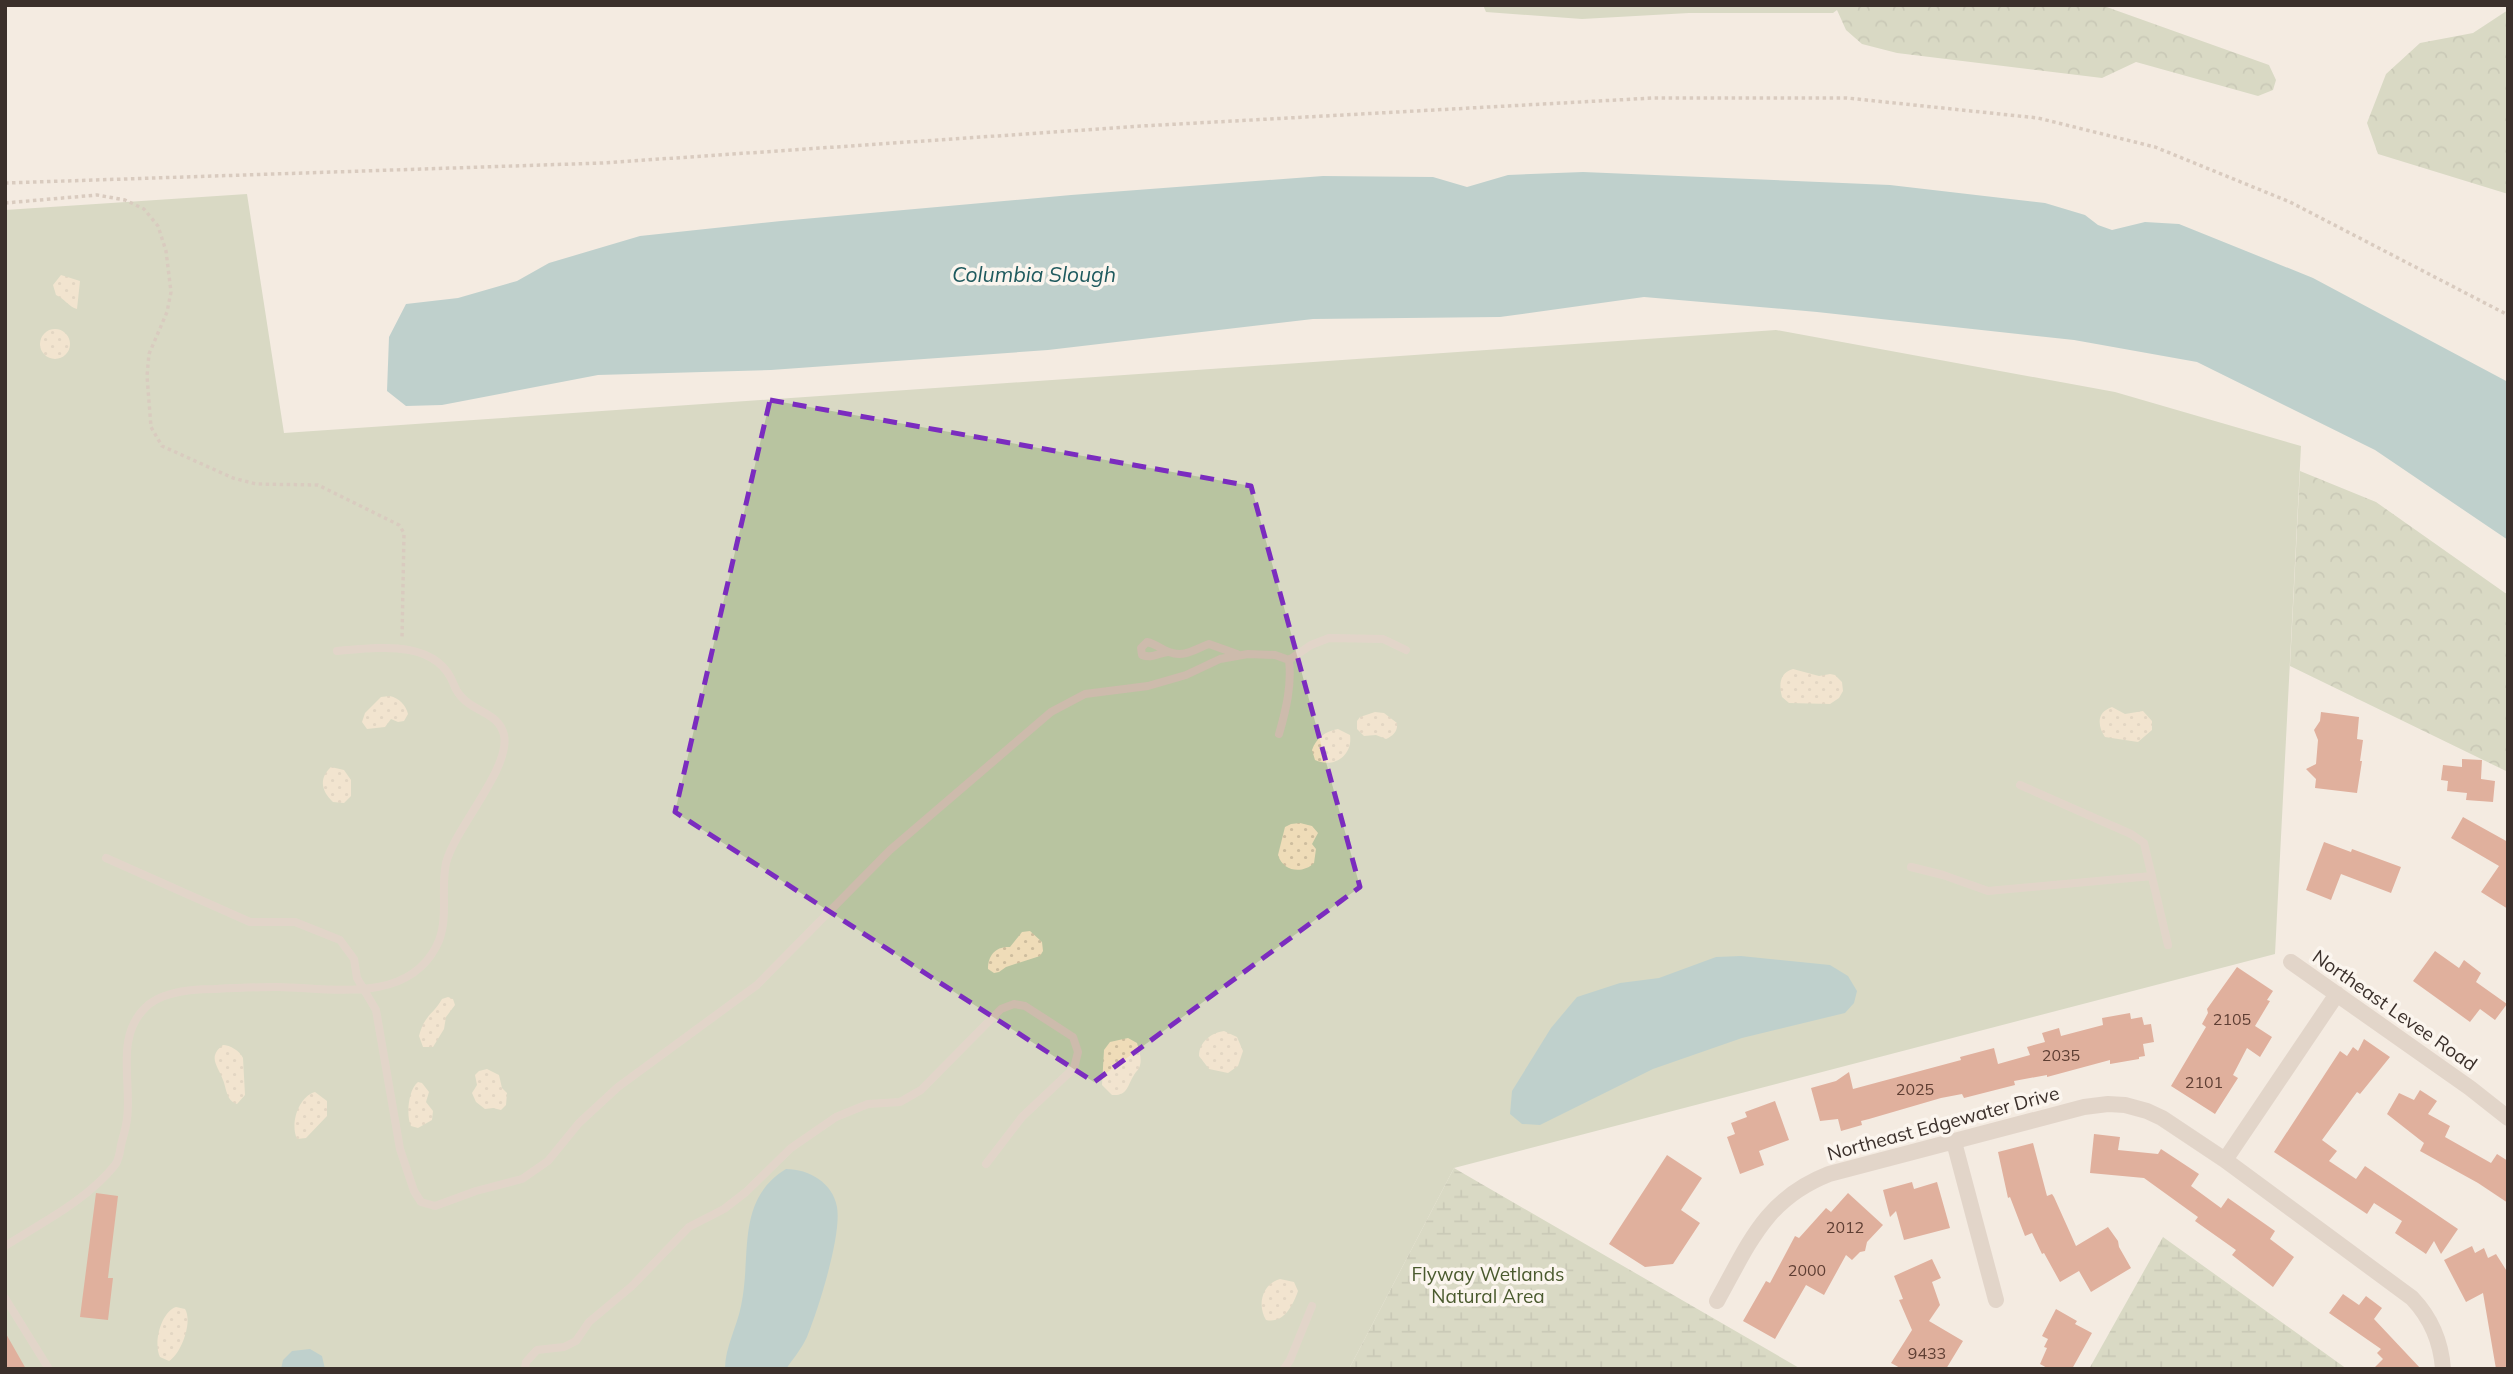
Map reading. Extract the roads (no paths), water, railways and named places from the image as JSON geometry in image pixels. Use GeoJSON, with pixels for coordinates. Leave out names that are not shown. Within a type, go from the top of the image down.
{"type":"FeatureCollection","features":[{"type":"Feature","properties":{"kind":"street","name":"Northeast Levee Road"},"geometry":{"type":"LineString","coordinates":[[2291,962],[2466,1085],[2508,1118]]}},
{"type":"Feature","properties":{"kind":"street"},"geometry":{"type":"LineString","coordinates":[[2225,1160],[2337,994]]}},
{"type":"Feature","properties":{"kind":"street","name":"Northeast Edgewater Drive"},"geometry":{"type":"LineString","coordinates":[[1717,1301],[1768,1215],[1787,1196],[1811,1181],[2084,1107],[2116,1105],[2147,1111],[2162,1118],[2225,1160],[2412,1298],[2431,1322],[2442,1350],[2443,1369]]}},
{"type":"Feature","properties":{"kind":"street"},"geometry":{"type":"LineString","coordinates":[[1954,1142],[1996,1300]]}},
{"type":"Feature","properties":{"kind":"lane"},"geometry":{"type":"LineString","coordinates":[[1289,660],[1311,645],[1329,638],[1383,639],[1406,650]]}},
{"type":"Feature","properties":{"kind":"lane"},"geometry":{"type":"LineString","coordinates":[[1168,652],[1195,652],[1209,644],[1240,655]]}},
{"type":"Feature","properties":{"kind":"lane"},"geometry":{"type":"LineString","coordinates":[[5,1246],[79,1199],[117,1163],[127,1118],[131,1030],[144,1008],[156,999],[190,989],[378,989],[400,982],[423,965],[436,948],[443,932],[446,865],[453,845],[496,770],[503,751],[504,736],[498,723],[466,704],[458,694],[451,677],[439,663],[402,648],[337,651]]}},
{"type":"Feature","properties":{"kind":"lane"},"geometry":{"type":"LineString","coordinates":[[106,858],[250,922],[295,922],[340,940],[354,959],[357,978],[376,1010],[400,1149],[414,1191],[421,1202],[435,1206],[476,1191],[522,1179],[548,1161],[579,1123],[618,1087],[757,985],[890,850],[1051,712],[1084,694],[1148,686],[1186,675],[1220,659],[1240,655],[1275,654],[1289,660]]}},
{"type":"Feature","properties":{"kind":"lane"},"geometry":{"type":"LineString","coordinates":[[1279,734],[1286,712],[1291,675],[1289,660]]}},
{"type":"Feature","properties":{"kind":"lane"},"geometry":{"type":"LineString","coordinates":[[2020,785],[2131,834],[2144,844],[2168,945]]}},
{"type":"Feature","properties":{"kind":"lane"},"geometry":{"type":"LineString","coordinates":[[1911,867],[1988,891],[2152,876]]}},
{"type":"Feature","properties":{"kind":"lane"},"geometry":{"type":"LineString","coordinates":[[525,1369],[526,1362],[537,1350],[564,1347],[576,1341],[589,1322],[632,1286],[689,1227],[724,1209],[746,1192],[791,1148],[836,1117],[868,1104],[900,1102],[922,1090],[1001,1009],[1014,1003],[1025,1006],[1073,1037],[1078,1052],[1074,1068],[1022,1118],[986,1164]]}},
{"type":"Feature","properties":{"kind":"lane"},"geometry":{"type":"LineString","coordinates":[[5,1298],[49,1369]]}},
{"type":"Feature","properties":{"kind":"lane"},"geometry":{"type":"LineString","coordinates":[[1284,1369],[1312,1306]]}},
{"type":"Feature","properties":{"kind":"water","name":"Columbia Slough"},"geometry":{"type":"Polygon","coordinates":[[[1583,172],[1890,185],[2045,203],[2085,215],[2098,225],[2112,230],[2145,222],[2179,224],[2313,278],[2508,382],[2508,540],[2375,450],[2197,362],[2074,340],[1817,312],[1644,297],[1500,317],[1313,319],[1048,350],[771,370],[598,375],[442,405],[406,406],[387,391],[389,337],[406,304],[458,298],[517,281],[549,263],[640,236],[1071,195],[1323,176],[1433,177],[1467,187],[1508,175],[1583,172]]]}},
{"type":"Feature","properties":{"kind":"water"},"geometry":{"type":"Polygon","coordinates":[[[1741,956],[1830,965],[1848,976],[1857,991],[1854,1003],[1845,1013],[1742,1038],[1653,1069],[1540,1125],[1522,1124],[1510,1114],[1512,1091],[1551,1028],[1577,997],[1620,983],[1659,978],[1716,957],[1741,956]]]}},
{"type":"Feature","properties":{"kind":"water"},"geometry":{"type":"Polygon","coordinates":[[[786,1169],[819,1179],[835,1198],[838,1220],[823,1291],[807,1337],[786,1369],[725,1369],[741,1306],[752,1213],[759,1196],[770,1182],[786,1169]]]}},
{"type":"Feature","properties":{"kind":"water"},"geometry":{"type":"Polygon","coordinates":[[[310,1349],[322,1356],[325,1369],[281,1369],[283,1360],[292,1351],[310,1349]]]}},
{"type":"Feature","properties":{"kind":"park label","name":"Flyway Wetlands Natural Area"},"geometry":{"type":"Point","coordinates":[1488,1285]}}]}
